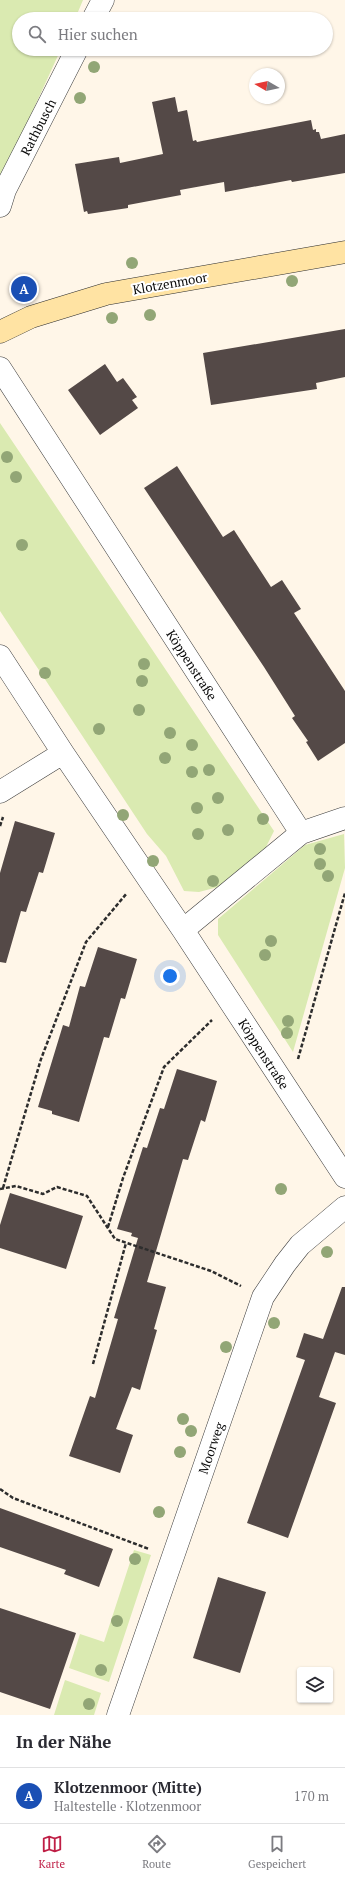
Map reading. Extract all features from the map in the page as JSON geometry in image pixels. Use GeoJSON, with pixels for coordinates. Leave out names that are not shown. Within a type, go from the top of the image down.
{"type":"FeatureCollection","features":[{"type":"Feature","properties":{"kind":"street"},"geometry":{"type":"LineString","coordinates":[[97,12],[103,0]]}},
{"type":"Feature","properties":{"kind":"street","name":"Rathbusch"},"geometry":{"type":"LineString","coordinates":[[0,206],[5,190],[74,56]]}},
{"type":"Feature","properties":{"kind":"street","name":"Klotzenmoor"},"geometry":{"type":"LineString","coordinates":[[0,332],[31,317],[106,294],[345,252]]}},
{"type":"Feature","properties":{"kind":"street","name":"Köppenstraße"},"geometry":{"type":"LineString","coordinates":[[0,368],[301,833]]}},
{"type":"Feature","properties":{"kind":"street","name":"Köppenstraße"},"geometry":{"type":"LineString","coordinates":[[0,656],[63,753],[184,930],[345,1177]]}},
{"type":"Feature","properties":{"kind":"street"},"geometry":{"type":"LineString","coordinates":[[0,792],[63,753]]}},
{"type":"Feature","properties":{"kind":"street"},"geometry":{"type":"LineString","coordinates":[[184,930],[301,833],[345,818]]}},
{"type":"Feature","properties":{"kind":"street","name":"Moorweg"},"geometry":{"type":"LineString","coordinates":[[118,1715],[263,1297],[285,1264],[300,1245],[345,1207]]}},
{"type":"Feature","properties":{"kind":"path"},"geometry":{"type":"LineString","coordinates":[[144,873],[86,942],[41,1059],[1,1188],[16,1186],[43,1194],[57,1187],[88,1196],[115,1239],[211,1271],[263,1297]]}},
{"type":"Feature","properties":{"kind":"path"},"geometry":{"type":"LineString","coordinates":[[289,1092],[345,892]]}},
{"type":"Feature","properties":{"kind":"path"},"geometry":{"type":"LineString","coordinates":[[108,1228],[123,1178],[164,1067],[230,1002]]}},
{"type":"Feature","properties":{"kind":"path"},"geometry":{"type":"LineString","coordinates":[[93,1364],[126,1243]]}},
{"type":"Feature","properties":{"kind":"path"},"geometry":{"type":"LineString","coordinates":[[0,1489],[13,1498],[172,1558]]}},
{"type":"Feature","properties":{"kind":"green space"},"geometry":{"type":"Polygon","coordinates":[[[0,0],[83,0],[78,12],[12,12],[12,56],[58,56],[0,182],[0,0]]]}},
{"type":"Feature","properties":{"kind":"green space"},"geometry":{"type":"Polygon","coordinates":[[[0,423],[274,831],[266,847],[218,887],[199,892],[184,891],[166,856],[147,834],[0,611],[0,423]]]}},
{"type":"Feature","properties":{"kind":"green space"},"geometry":{"type":"Polygon","coordinates":[[[344,834],[345,868],[293,1052],[218,935],[218,919],[305,845],[344,834]]]}},
{"type":"Feature","properties":{"kind":"green space"},"geometry":{"type":"Polygon","coordinates":[[[134,1550],[151,1555],[109,1682],[69,1668],[80,1634],[104,1642],[134,1550]]]}},
{"type":"Feature","properties":{"kind":"green space"},"geometry":{"type":"Polygon","coordinates":[[[65,1680],[101,1693],[94,1715],[54,1715],[65,1680]]]}},
{"type":"Feature","properties":{"kind":"building"},"geometry":{"type":"Polygon","coordinates":[[[175,97],[178,112],[187,110],[193,141],[196,140],[197,142],[311,120],[313,130],[316,129],[316,132],[319,132],[321,139],[345,134],[345,173],[292,182],[291,180],[225,192],[224,182],[180,190],[181,195],[128,205],[128,208],[88,214],[87,211],[84,212],[75,164],[119,157],[120,163],[163,154],[152,102],[175,97]]]}},
{"type":"Feature","properties":{"kind":"building"},"geometry":{"type":"Polygon","coordinates":[[[345,329],[345,377],[316,383],[317,389],[211,405],[203,353],[345,329]]]}},
{"type":"Feature","properties":{"kind":"building"},"geometry":{"type":"Polygon","coordinates":[[[105,364],[117,382],[123,378],[137,397],[132,400],[138,408],[100,435],[68,390],[105,364]]]}},
{"type":"Feature","properties":{"kind":"building"},"geometry":{"type":"Polygon","coordinates":[[[177,466],[223,537],[234,530],[271,587],[282,580],[301,609],[294,613],[345,691],[345,743],[318,761],[306,742],[308,741],[292,718],[295,716],[264,667],[144,488],[177,466]]]}},
{"type":"Feature","properties":{"kind":"building"},"geometry":{"type":"Polygon","coordinates":[[[15,821],[55,833],[43,873],[39,872],[26,912],[21,911],[6,963],[0,962],[0,873],[15,821]]]}},
{"type":"Feature","properties":{"kind":"building"},"geometry":{"type":"Polygon","coordinates":[[[98,947],[137,959],[125,999],[121,998],[109,1038],[104,1037],[79,1122],[52,1114],[52,1111],[38,1107],[63,1025],[69,1027],[80,986],[85,987],[98,947]]]}},
{"type":"Feature","properties":{"kind":"building"},"geometry":{"type":"Polygon","coordinates":[[[177,1069],[217,1081],[205,1122],[201,1120],[188,1160],[183,1159],[147,1282],[166,1287],[154,1329],[157,1330],[140,1390],[132,1387],[116,1429],[133,1435],[120,1473],[69,1456],[90,1396],[95,1398],[118,1319],[114,1318],[138,1238],[131,1236],[132,1233],[117,1229],[143,1147],[147,1148],[160,1108],[164,1109],[177,1069]]]}},
{"type":"Feature","properties":{"kind":"building"},"geometry":{"type":"Polygon","coordinates":[[[10,1193],[83,1216],[66,1269],[0,1248],[0,1225],[10,1193]]]}},
{"type":"Feature","properties":{"kind":"building"},"geometry":{"type":"Polygon","coordinates":[[[342,1287],[345,1287],[345,1355],[335,1352],[319,1397],[336,1403],[288,1538],[247,1523],[305,1360],[296,1357],[304,1333],[323,1339],[342,1287]]]}},
{"type":"Feature","properties":{"kind":"building"},"geometry":{"type":"Polygon","coordinates":[[[0,1508],[113,1549],[99,1587],[64,1574],[66,1570],[0,1547],[0,1508]]]}},
{"type":"Feature","properties":{"kind":"building"},"geometry":{"type":"Polygon","coordinates":[[[218,1577],[266,1592],[240,1673],[193,1658],[218,1577]]]}},
{"type":"Feature","properties":{"kind":"building"},"geometry":{"type":"Polygon","coordinates":[[[0,1608],[76,1633],[50,1709],[0,1692],[0,1608]]]}},
{"type":"Feature","properties":{"kind":"place","name":"Klotzenmoor (Mitte)"},"geometry":{"type":"Point","coordinates":[24,289]}}]}
